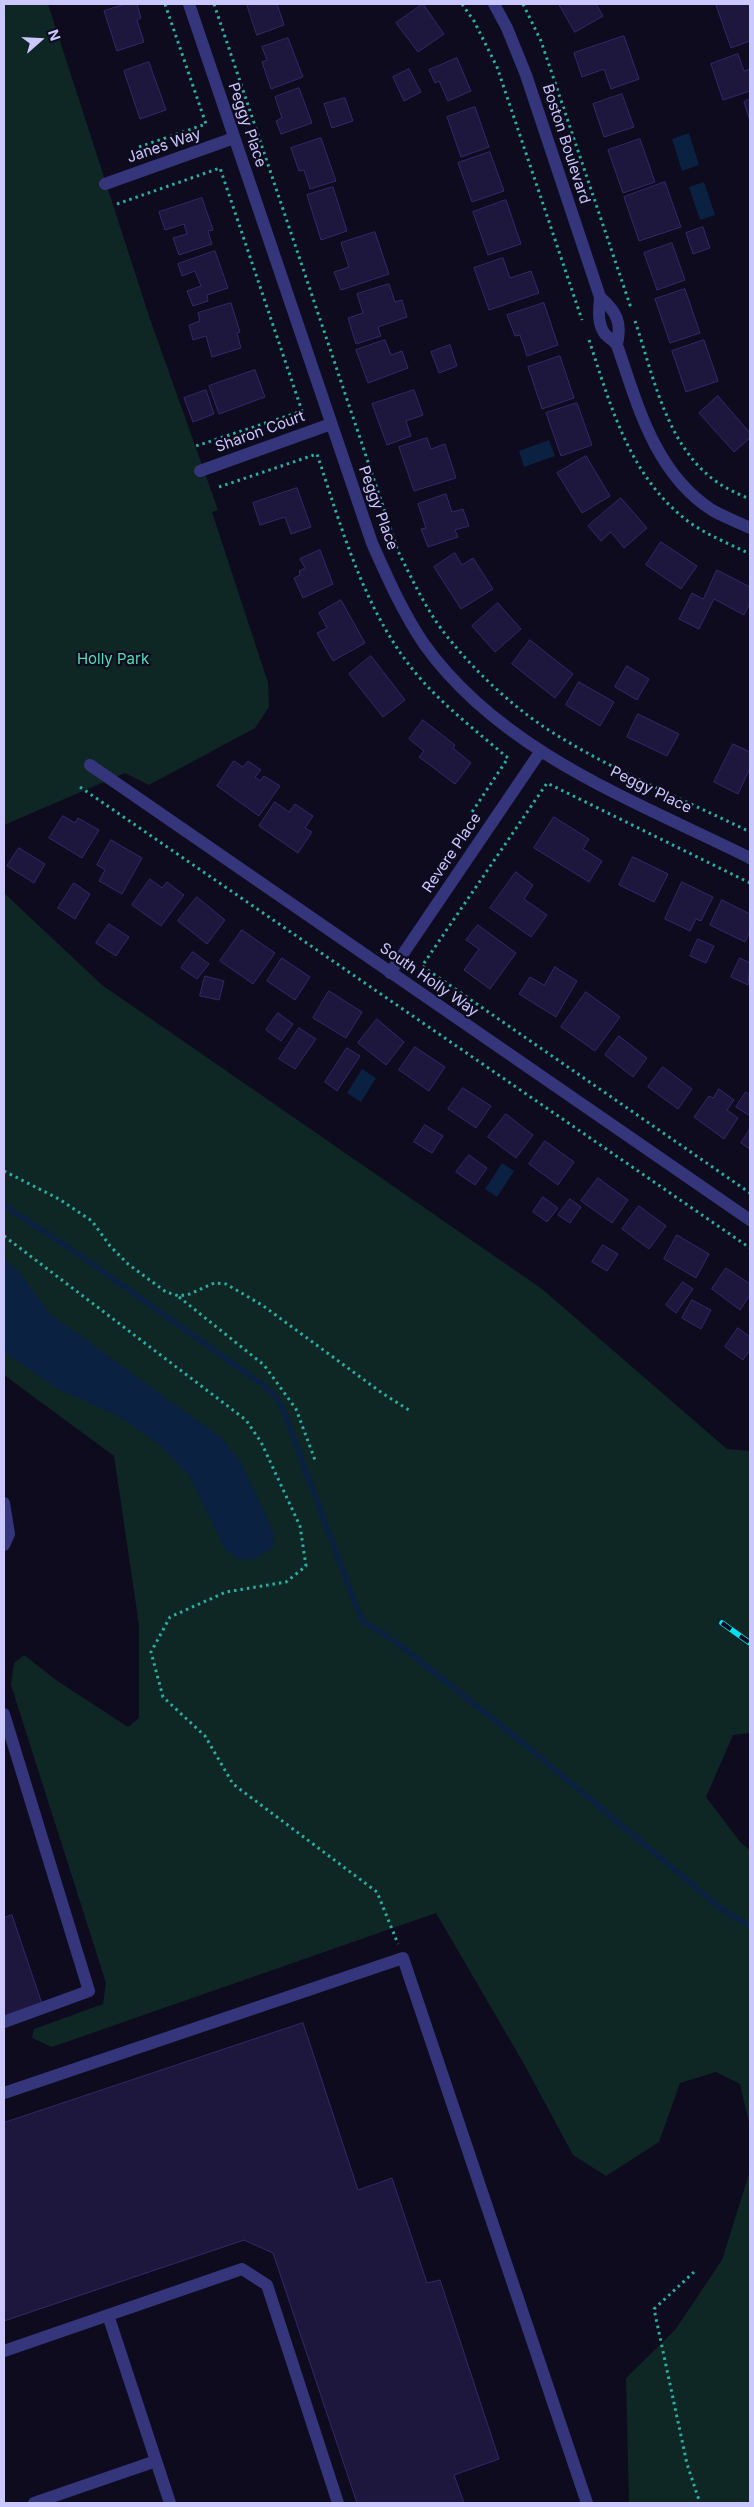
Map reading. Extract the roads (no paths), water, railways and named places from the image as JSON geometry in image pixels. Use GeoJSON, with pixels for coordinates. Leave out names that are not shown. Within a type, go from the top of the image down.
{"type":"FeatureCollection","features":[{"type":"Feature","properties":{"kind":"street","name":"Peggy Place"},"geometry":{"type":"LineString","coordinates":[[189,4],[372,543],[397,598],[424,644],[467,694],[540,752],[750,858]]}},
{"type":"Feature","properties":{"kind":"street","name":"Boston Boulevard"},"geometry":{"type":"LineString","coordinates":[[494,4],[507,28],[526,75],[600,297],[612,308],[620,329],[617,344],[645,426],[660,456],[684,486],[712,509],[750,528]]}},
{"type":"Feature","properties":{"kind":"street","name":"Janes Way"},"geometry":{"type":"LineString","coordinates":[[105,184],[234,138]]}},
{"type":"Feature","properties":{"kind":"street","name":"Sharon Court"},"geometry":{"type":"LineString","coordinates":[[200,471],[331,424]]}},
{"type":"Feature","properties":{"kind":"street","name":"Revere Place"},"geometry":{"type":"LineString","coordinates":[[390,973],[540,752]]}},
{"type":"Feature","properties":{"kind":"street","name":"South Holly Way"},"geometry":{"type":"LineString","coordinates":[[90,765],[750,1220]]}},
{"type":"Feature","properties":{"kind":"street"},"geometry":{"type":"LineString","coordinates":[[4,1503],[10,1534],[4,1544]]}},
{"type":"Feature","properties":{"kind":"street"},"geometry":{"type":"LineString","coordinates":[[4,1714],[8,1744],[88,1991],[4,2022]]}},
{"type":"Feature","properties":{"kind":"street"},"geometry":{"type":"LineString","coordinates":[[4,2092],[403,1958],[586,2503]]}},
{"type":"Feature","properties":{"kind":"street"},"geometry":{"type":"LineString","coordinates":[[4,2351],[242,2269],[267,2285],[338,2503]]}},
{"type":"Feature","properties":{"kind":"street"},"geometry":{"type":"LineString","coordinates":[[108,2315],[170,2503]]}},
{"type":"Feature","properties":{"kind":"street"},"geometry":{"type":"LineString","coordinates":[[34,2503],[156,2461]]}},
{"type":"Feature","properties":{"kind":"water"},"geometry":{"type":"Polygon","coordinates":[[[689,133],[699,165],[682,171],[672,139],[689,133]]]}},
{"type":"Feature","properties":{"kind":"water"},"geometry":{"type":"Polygon","coordinates":[[[704,182],[715,215],[700,220],[689,187],[704,182]]]}},
{"type":"Feature","properties":{"kind":"water"},"geometry":{"type":"Polygon","coordinates":[[[549,440],[555,456],[524,467],[519,451],[549,440]]]}},
{"type":"Feature","properties":{"kind":"water"},"geometry":{"type":"Polygon","coordinates":[[[362,1069],[376,1078],[361,1102],[347,1093],[362,1069]]]}},
{"type":"Feature","properties":{"kind":"water"},"geometry":{"type":"Polygon","coordinates":[[[502,1163],[514,1171],[497,1197],[485,1189],[502,1163]]]}},
{"type":"Feature","properties":{"kind":"water"},"geometry":{"type":"Polygon","coordinates":[[[4,1258],[21,1274],[49,1313],[223,1439],[240,1461],[274,1532],[273,1547],[255,1559],[239,1560],[225,1549],[190,1477],[161,1446],[120,1417],[56,1388],[4,1352],[4,1258]]]}},
{"type":"Feature","properties":{"kind":"waterway"},"geometry":{"type":"LineString","coordinates":[[4,1205],[78,1254],[262,1384],[276,1397],[283,1409],[357,1609],[364,1622],[396,1642],[517,1738],[723,1910],[750,1926]]}},
{"type":"Feature","properties":{"kind":"railway"},"geometry":{"type":"LineString","coordinates":[[722,1623],[750,1643]]}},
{"type":"Feature","properties":{"kind":"park label","name":"Holly Park"},"geometry":{"type":"Point","coordinates":[113,659]}}]}
